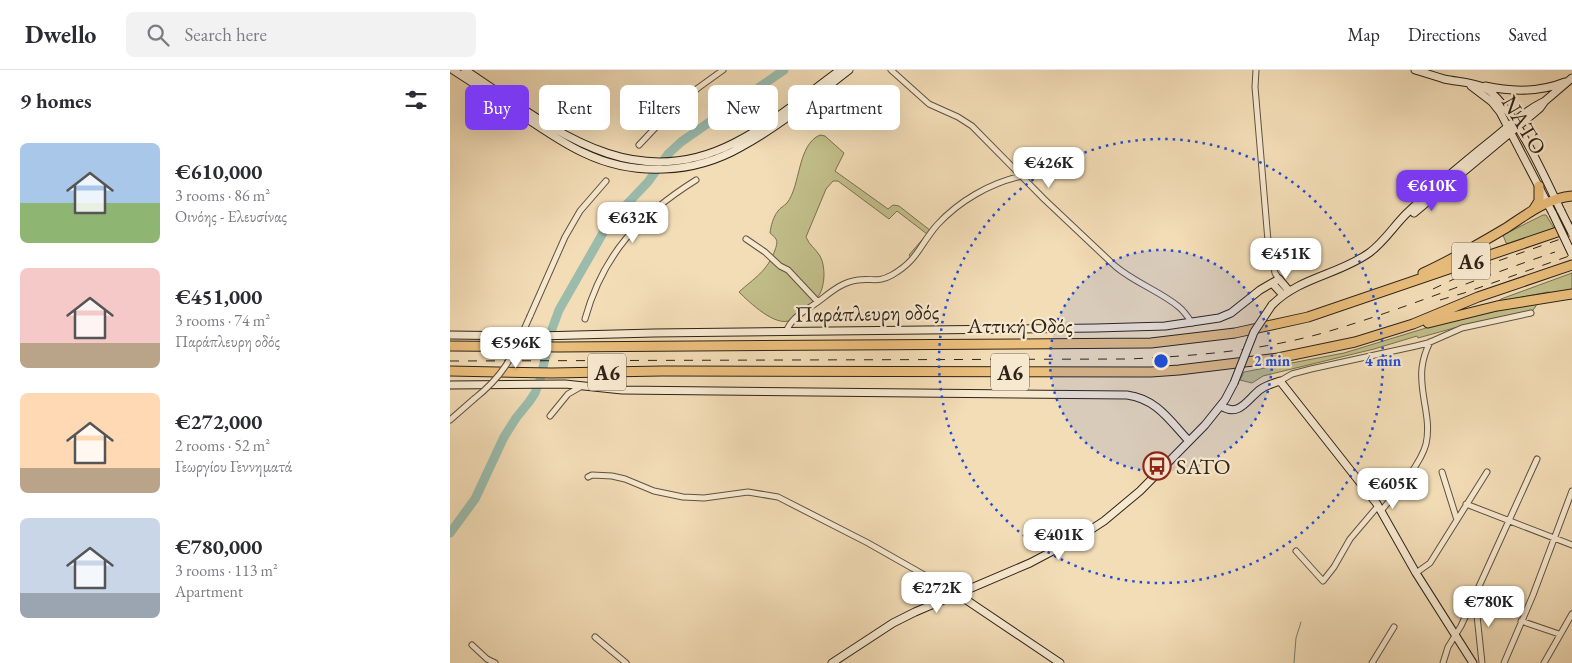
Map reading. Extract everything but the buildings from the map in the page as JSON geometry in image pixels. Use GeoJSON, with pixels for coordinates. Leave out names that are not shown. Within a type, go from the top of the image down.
{"type":"FeatureCollection","features":[{"type":"Feature","properties":{"kind":"highway"},"geometry":{"type":"LineString","coordinates":[[1531,212],[1538,204],[1539,186]]}},
{"type":"Feature","properties":{"kind":"highway"},"geometry":{"type":"LineString","coordinates":[[1370,296],[1454,257],[1551,201],[1572,196]]}},
{"type":"Feature","properties":{"kind":"highway","name":"Αττική Οδός"},"geometry":{"type":"LineString","coordinates":[[450,346],[1151,343],[1236,333],[1308,317],[1572,226]]}},
{"type":"Feature","properties":{"kind":"highway","name":"Αττική Οδός"},"geometry":{"type":"LineString","coordinates":[[450,371],[552,373],[662,371],[1151,372],[1179,370],[1278,358],[1355,342],[1413,324],[1478,298],[1572,265]]}},
{"type":"Feature","properties":{"kind":"highway"},"geometry":{"type":"LineString","coordinates":[[1413,324],[1426,324],[1497,306],[1572,294]]}},
{"type":"Feature","properties":{"kind":"main road"},"geometry":{"type":"LineString","coordinates":[[453,70],[572,147],[604,161],[635,164],[652,162],[687,164],[727,154],[772,129],[849,70]]}},
{"type":"Feature","properties":{"kind":"main road"},"geometry":{"type":"LineString","coordinates":[[465,70],[538,118],[589,147],[635,164]]}},
{"type":"Feature","properties":{"kind":"main road"},"geometry":{"type":"LineString","coordinates":[[687,164],[748,136],[773,120],[840,70]]}},
{"type":"Feature","properties":{"kind":"main road","name":"ΝΑΤΟ"},"geometry":{"type":"LineString","coordinates":[[1415,70],[1470,86],[1487,97],[1496,106],[1513,126],[1551,201],[1553,214],[1572,254]]}},
{"type":"Feature","properties":{"kind":"main road"},"geometry":{"type":"LineString","coordinates":[[1476,84],[1497,89],[1540,91],[1571,79]]}},
{"type":"Feature","properties":{"kind":"main road"},"geometry":{"type":"LineString","coordinates":[[1398,225],[1404,216],[1420,201],[1571,79]]}},
{"type":"Feature","properties":{"kind":"main road","name":"ΝΑΤΟ"},"geometry":{"type":"LineString","coordinates":[[1459,82],[1476,84],[1486,89],[1509,112],[1518,144],[1539,186],[1561,211],[1572,233]]}},
{"type":"Feature","properties":{"kind":"main road"},"geometry":{"type":"LineString","coordinates":[[832,663],[901,619],[956,593],[1045,556],[1104,521],[1140,491],[1190,441],[1223,403],[1234,383],[1254,332],[1272,306],[1286,293],[1368,253],[1398,225],[1501,140],[1513,126]]}},
{"type":"Feature","properties":{"kind":"main road"},"geometry":{"type":"LineString","coordinates":[[1501,140],[1508,138],[1518,144]]}},
{"type":"Feature","properties":{"kind":"main road"},"geometry":{"type":"LineString","coordinates":[[1275,281],[1286,293]]}},
{"type":"Feature","properties":{"kind":"main road","name":"Παράπλευρη οδός"},"geometry":{"type":"LineString","coordinates":[[450,335],[560,336],[654,332],[786,332],[1164,326],[1225,316],[1275,281]]}},
{"type":"Feature","properties":{"kind":"main road"},"geometry":{"type":"LineString","coordinates":[[1223,403],[1232,410],[1242,406],[1261,389],[1280,381],[1380,508],[1416,573],[1473,663]]}},
{"type":"Feature","properties":{"kind":"main road"},"geometry":{"type":"LineString","coordinates":[[450,384],[549,384],[622,390],[1127,395],[1138,396],[1153,403],[1190,441]]}},
{"type":"Feature","properties":{"kind":"main road"},"geometry":{"type":"LineString","coordinates":[[956,593],[1060,663]]}},
{"type":"Feature","properties":{"kind":"street"},"geometry":{"type":"LineString","coordinates":[[640,145],[674,108],[723,70]]}},
{"type":"Feature","properties":{"kind":"street"},"geometry":{"type":"LineString","coordinates":[[1256,70],[1268,241],[1275,281]]}},
{"type":"Feature","properties":{"kind":"street"},"geometry":{"type":"LineString","coordinates":[[896,71],[929,104],[966,121],[1126,276],[1174,303],[1192,322]]}},
{"type":"Feature","properties":{"kind":"street"},"geometry":{"type":"LineString","coordinates":[[786,332],[798,315],[844,284],[859,280],[879,280],[898,271],[913,260],[937,226],[953,210],[985,189],[1004,180],[1022,176]]}},
{"type":"Feature","properties":{"kind":"street"},"geometry":{"type":"LineString","coordinates":[[585,319],[599,282],[626,237],[658,206],[696,180]]}},
{"type":"Feature","properties":{"kind":"street"},"geometry":{"type":"LineString","coordinates":[[450,420],[461,408],[496,380],[504,370],[515,351],[565,237],[580,212],[606,181]]}},
{"type":"Feature","properties":{"kind":"street"},"geometry":{"type":"LineString","coordinates":[[746,239],[765,252],[780,266],[788,270],[818,302]]}},
{"type":"Feature","properties":{"kind":"street"},"geometry":{"type":"LineString","coordinates":[[1280,381],[1292,374],[1430,342],[1462,328],[1531,313]]}},
{"type":"Feature","properties":{"kind":"street"},"geometry":{"type":"LineString","coordinates":[[1296,551],[1323,580],[1334,567],[1350,539],[1380,508],[1419,460],[1426,444],[1428,428],[1422,369],[1430,342]]}},
{"type":"Feature","properties":{"kind":"street"},"geometry":{"type":"LineString","coordinates":[[550,416],[568,394],[582,386]]}},
{"type":"Feature","properties":{"kind":"street"},"geometry":{"type":"LineString","coordinates":[[1443,663],[1448,647],[1461,626],[1507,521],[1537,459]]}},
{"type":"Feature","properties":{"kind":"street"},"geometry":{"type":"LineString","coordinates":[[1442,472],[1456,520]]}},
{"type":"Feature","properties":{"kind":"street"},"geometry":{"type":"LineString","coordinates":[[1416,573],[1423,570],[1430,563],[1486,472]]}},
{"type":"Feature","properties":{"kind":"street"},"geometry":{"type":"LineString","coordinates":[[588,477],[592,475],[612,476],[625,479],[654,491],[683,497],[704,498],[748,492],[778,497],[868,543],[956,593]]}},
{"type":"Feature","properties":{"kind":"street"},"geometry":{"type":"LineString","coordinates":[[1504,663],[1572,491]]}},
{"type":"Feature","properties":{"kind":"street"},"geometry":{"type":"LineString","coordinates":[[1466,504],[1572,545]]}},
{"type":"Feature","properties":{"kind":"street"},"geometry":{"type":"LineString","coordinates":[[1473,596],[1476,606],[1482,663]]}},
{"type":"Feature","properties":{"kind":"street"},"geometry":{"type":"LineString","coordinates":[[1546,662],[1559,634],[1572,614]]}},
{"type":"Feature","properties":{"kind":"street"},"geometry":{"type":"LineString","coordinates":[[1521,621],[1559,634]]}},
{"type":"Feature","properties":{"kind":"street"},"geometry":{"type":"LineString","coordinates":[[1372,663],[1394,627]]}},
{"type":"Feature","properties":{"kind":"street"},"geometry":{"type":"LineString","coordinates":[[595,637],[626,663]]}},
{"type":"Feature","properties":{"kind":"street"},"geometry":{"type":"LineString","coordinates":[[472,645],[487,659],[495,663]]}},
{"type":"Feature","properties":{"kind":"shaded area"},"geometry":{"type":"Polygon","coordinates":[[[820,135],[825,136],[844,153],[835,171],[888,209],[893,205],[899,206],[931,231],[911,258],[909,255],[927,234],[897,211],[889,219],[838,181],[833,181],[826,189],[806,237],[823,263],[824,275],[821,292],[814,302],[791,320],[785,322],[763,313],[739,292],[760,274],[772,258],[777,243],[770,233],[774,219],[791,195],[807,147],[820,135]]]}},
{"type":"Feature","properties":{"kind":"shaded area"},"geometry":{"type":"Polygon","coordinates":[[[1546,215],[1554,228],[1511,244],[1506,243],[1503,235],[1546,215]]]}},
{"type":"Feature","properties":{"kind":"shaded area"},"geometry":{"type":"Polygon","coordinates":[[[1572,273],[1572,289],[1497,302],[1501,299],[1572,273]]]}},
{"type":"Feature","properties":{"kind":"shaded area"},"geometry":{"type":"Polygon","coordinates":[[[1537,304],[1530,312],[1472,323],[1418,338],[1417,336],[1374,349],[1263,376],[1252,383],[1240,380],[1244,372],[1344,353],[1439,324],[1537,304]]]}},
{"type":"Feature","properties":{"kind":"waterway"},"geometry":{"type":"LineString","coordinates":[[450,533],[475,499],[504,437],[535,393],[559,310],[608,224],[648,182],[668,154],[681,142],[784,70]]}},
{"type":"Feature","properties":{"kind":"waterway"},"geometry":{"type":"LineString","coordinates":[[1294,663],[1296,638],[1301,622]]}},
{"type":"Feature","properties":{"kind":"railway"},"geometry":{"type":"LineString","coordinates":[[1433,289],[1475,269],[1572,235]]}},
{"type":"Feature","properties":{"kind":"railway"},"geometry":{"type":"LineString","coordinates":[[450,361],[1128,359],[1202,354],[1275,344],[1323,333],[1382,314],[1555,252]]}},
{"type":"Feature","properties":{"kind":"railway"},"geometry":{"type":"LineString","coordinates":[[1440,300],[1572,255]]}},
{"type":"Feature","properties":{"kind":"place","name":"SATO"},"geometry":{"type":"Point","coordinates":[1157,466]}}]}
